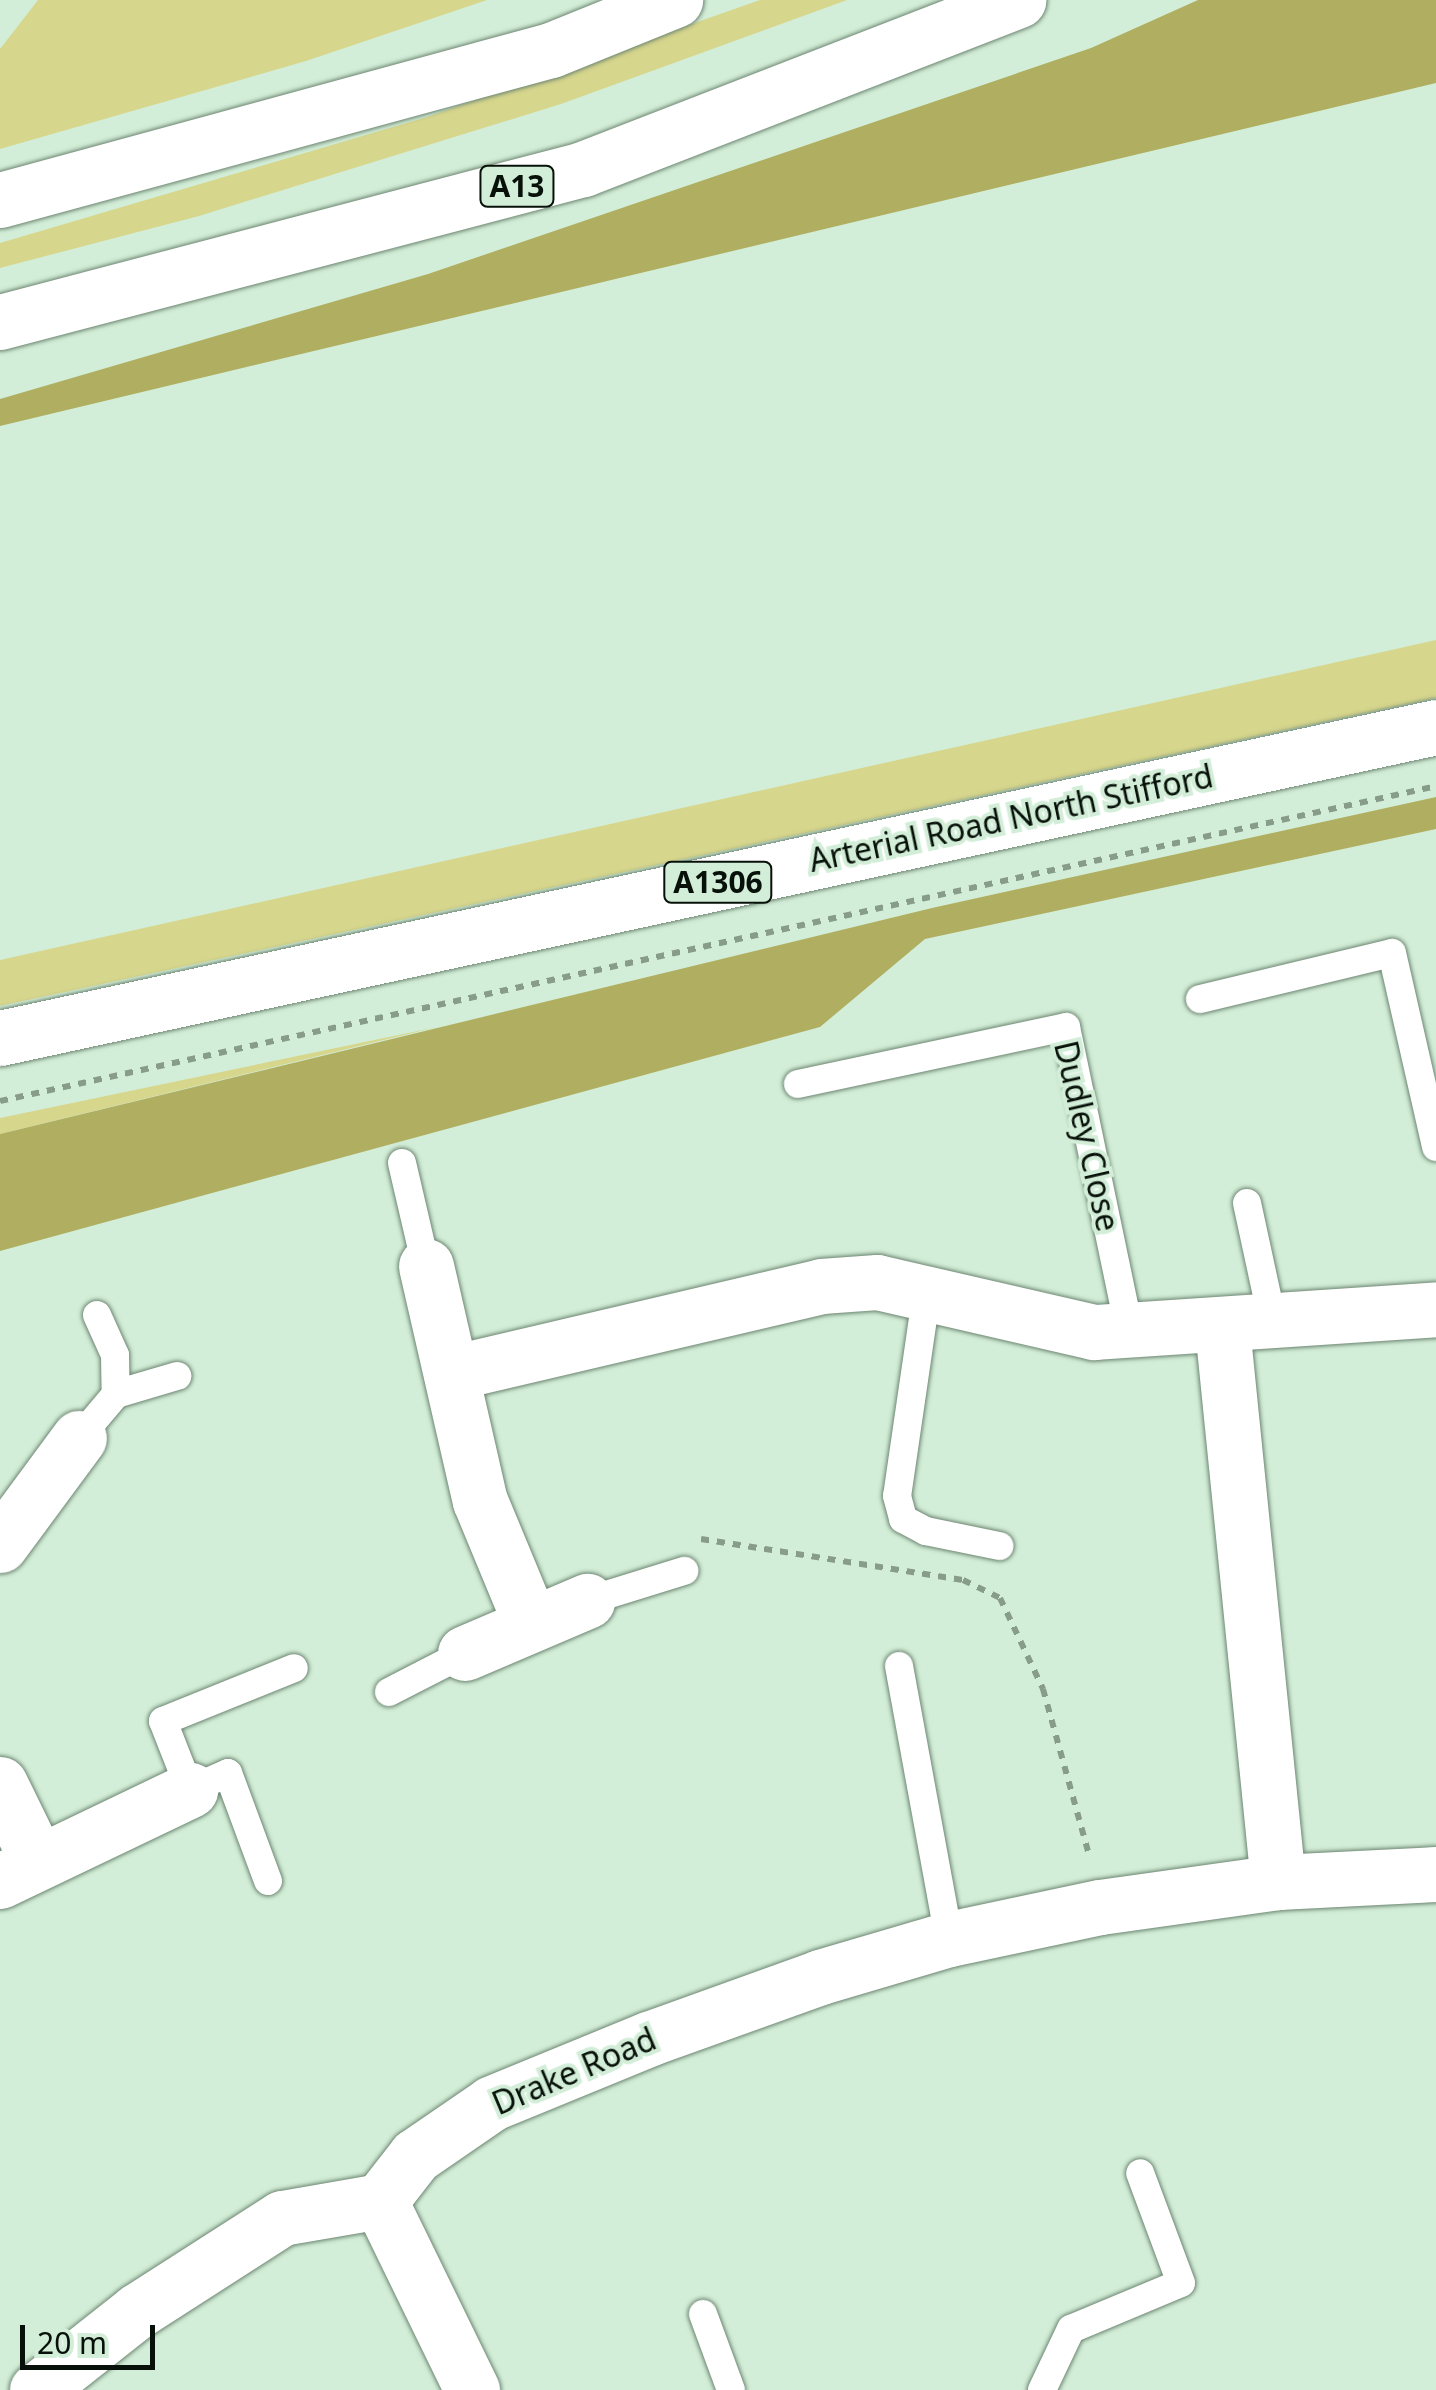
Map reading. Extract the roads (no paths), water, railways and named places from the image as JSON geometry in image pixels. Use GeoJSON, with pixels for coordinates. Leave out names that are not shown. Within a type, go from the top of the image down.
{"type":"FeatureCollection","features":[{"type":"Feature","properties":{"kind":"main road"},"geometry":{"type":"LineString","coordinates":[[0,200],[551,50],[675,0]]}},
{"type":"Feature","properties":{"kind":"main road","name":"A13"},"geometry":{"type":"LineString","coordinates":[[0,322],[584,169],[1018,0]]}},
{"type":"Feature","properties":{"kind":"main road","name":"Arterial Road North Stifford"},"geometry":{"type":"LineString","coordinates":[[0,1038],[1436,726]]}},
{"type":"Feature","properties":{"kind":"main road"},"geometry":{"type":"LineString","coordinates":[[426,1266],[480,1501],[531,1624]]}},
{"type":"Feature","properties":{"kind":"main road"},"geometry":{"type":"LineString","coordinates":[[452,1373],[821,1286],[877,1282],[1079,1329],[1130,1332],[1436,1309]]}},
{"type":"Feature","properties":{"kind":"main road"},"geometry":{"type":"LineString","coordinates":[[1247,1325],[1278,1882]]}},
{"type":"Feature","properties":{"kind":"main road"},"geometry":{"type":"LineString","coordinates":[[0,1545],[79,1438]]}},
{"type":"Feature","properties":{"kind":"main road"},"geometry":{"type":"LineString","coordinates":[[465,1653],[587,1601]]}},
{"type":"Feature","properties":{"kind":"main road"},"geometry":{"type":"LineString","coordinates":[[0,1784],[18,1870],[190,1790]]}},
{"type":"Feature","properties":{"kind":"main road","name":"Drake Road"},"geometry":{"type":"LineString","coordinates":[[380,2201],[415,2156],[492,2102],[820,1977],[949,1940],[1100,1908],[1278,1882],[1436,1874]]}},
{"type":"Feature","properties":{"kind":"main road"},"geometry":{"type":"LineString","coordinates":[[37,2390],[137,2311],[282,2218],[380,2201],[472,2390]]}},
{"type":"Feature","properties":{"kind":"lane"},"geometry":{"type":"LineString","coordinates":[[1200,999],[1392,953],[1436,1148]]}},
{"type":"Feature","properties":{"kind":"lane","name":"Dudley Close"},"geometry":{"type":"LineString","coordinates":[[798,1084],[1066,1026],[1130,1332]]}},
{"type":"Feature","properties":{"kind":"lane"},"geometry":{"type":"LineString","coordinates":[[402,1163],[426,1266]]}},
{"type":"Feature","properties":{"kind":"lane"},"geometry":{"type":"LineString","coordinates":[[1247,1203],[1247,1325]]}},
{"type":"Feature","properties":{"kind":"lane"},"geometry":{"type":"LineString","coordinates":[[927,1291],[897,1496],[903,1519],[926,1532],[1000,1546]]}},
{"type":"Feature","properties":{"kind":"lane"},"geometry":{"type":"LineString","coordinates":[[97,1315],[115,1355],[116,1394]]}},
{"type":"Feature","properties":{"kind":"lane"},"geometry":{"type":"LineString","coordinates":[[79,1438],[116,1394],[177,1376]]}},
{"type":"Feature","properties":{"kind":"lane"},"geometry":{"type":"LineString","coordinates":[[587,1601],[684,1571]]}},
{"type":"Feature","properties":{"kind":"lane"},"geometry":{"type":"LineString","coordinates":[[389,1692],[465,1653]]}},
{"type":"Feature","properties":{"kind":"lane"},"geometry":{"type":"LineString","coordinates":[[899,1666],[949,1940]]}},
{"type":"Feature","properties":{"kind":"lane"},"geometry":{"type":"LineString","coordinates":[[268,1881],[228,1774],[190,1790],[163,1721],[294,1668]]}},
{"type":"Feature","properties":{"kind":"lane"},"geometry":{"type":"LineString","coordinates":[[1042,2390],[1072,2329],[1181,2284],[1140,2172]]}},
{"type":"Feature","properties":{"kind":"lane"},"geometry":{"type":"LineString","coordinates":[[703,2314],[731,2390]]}}]}
